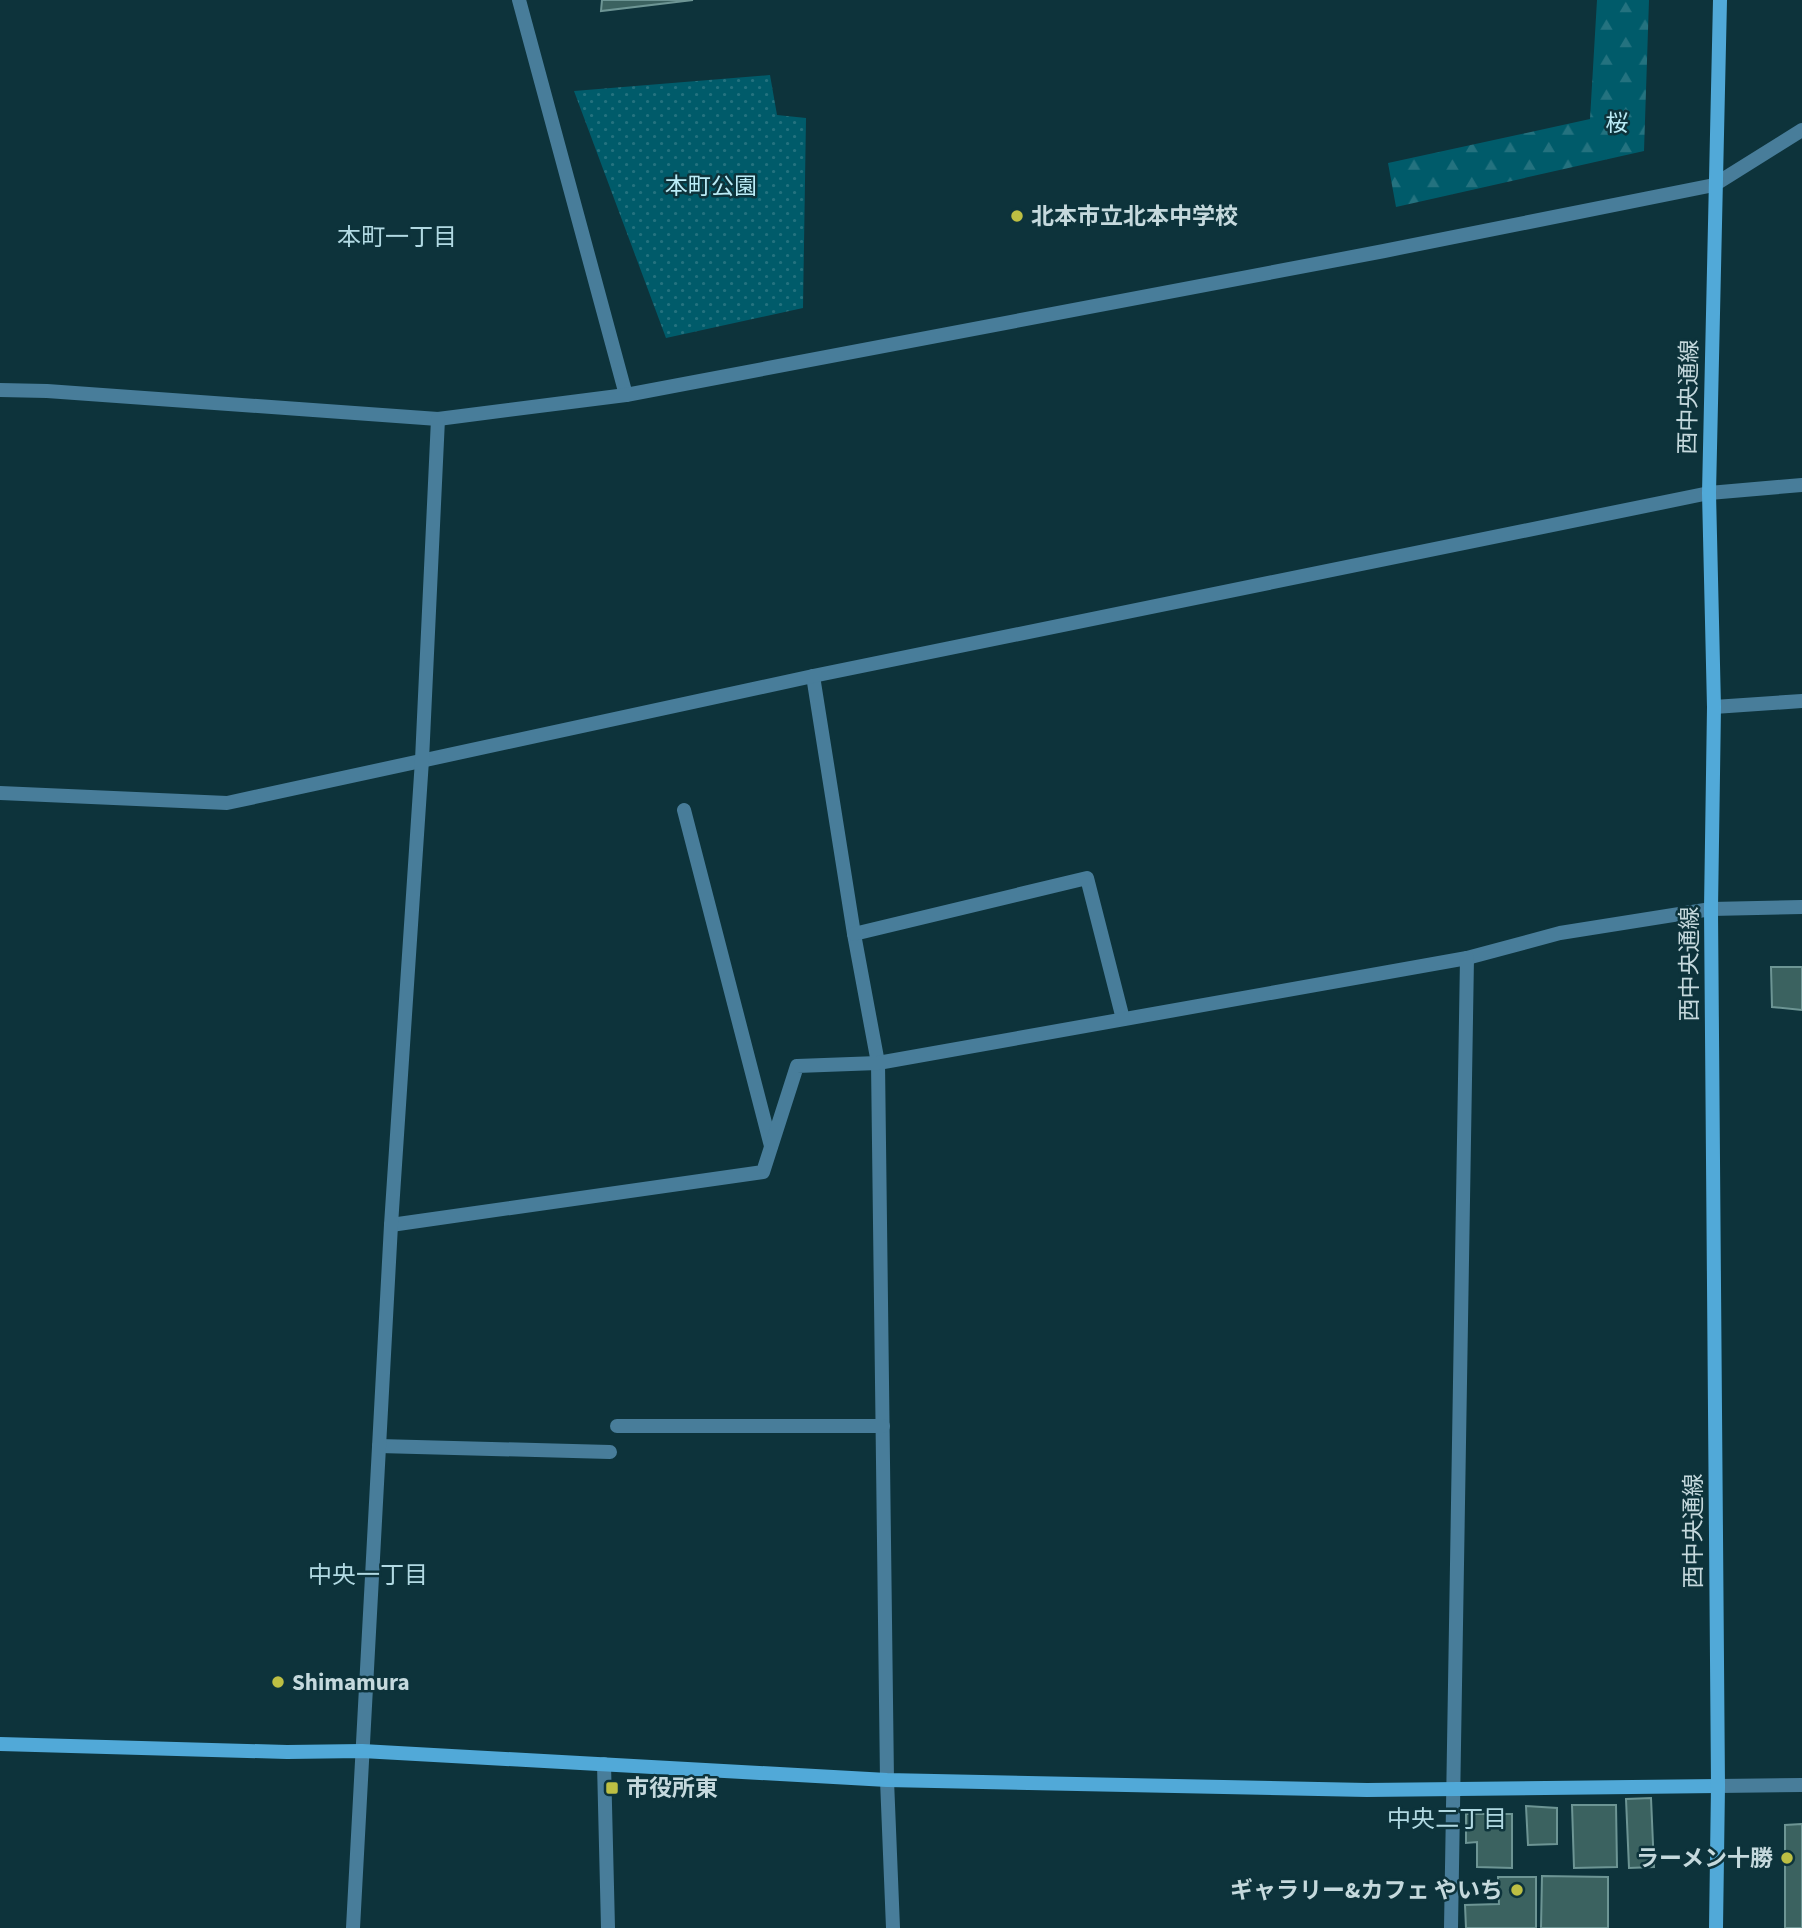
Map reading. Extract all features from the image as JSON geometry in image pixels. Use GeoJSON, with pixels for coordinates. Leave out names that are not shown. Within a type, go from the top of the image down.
{"type":"FeatureCollection","features":[{"type":"Feature","properties":{"kind":"street"},"geometry":{"type":"LineString","coordinates":[[519,0],[626,396]]}},
{"type":"Feature","properties":{"kind":"street","name":"西中央通線"},"geometry":{"type":"LineString","coordinates":[[1716,1928],[1718,1786],[1711,909],[1714,707],[1709,493],[1720,0]]}},
{"type":"Feature","properties":{"kind":"street"},"geometry":{"type":"LineString","coordinates":[[0,390],[47,391],[438,419],[626,396],[1714,185],[1802,130]]}},
{"type":"Feature","properties":{"kind":"street"},"geometry":{"type":"LineString","coordinates":[[353,1928],[391,1225],[422,760],[438,419]]}},
{"type":"Feature","properties":{"kind":"street"},"geometry":{"type":"LineString","coordinates":[[0,793],[227,803],[813,676],[1709,493],[1802,485]]}},
{"type":"Feature","properties":{"kind":"street"},"geometry":{"type":"LineString","coordinates":[[813,676],[854,934],[878,1063],[887,1780],[892,1928]]}},
{"type":"Feature","properties":{"kind":"street"},"geometry":{"type":"LineString","coordinates":[[1714,707],[1802,701]]}},
{"type":"Feature","properties":{"kind":"street"},"geometry":{"type":"LineString","coordinates":[[684,810],[771,1146]]}},
{"type":"Feature","properties":{"kind":"street"},"geometry":{"type":"LineString","coordinates":[[854,934],[1087,878],[1123,1019]]}},
{"type":"Feature","properties":{"kind":"street"},"geometry":{"type":"LineString","coordinates":[[391,1225],[763,1172],[797,1066],[878,1063],[1466,958],[1560,933],[1711,909],[1802,907]]}},
{"type":"Feature","properties":{"kind":"street"},"geometry":{"type":"LineString","coordinates":[[1451,1928],[1466,958]]}},
{"type":"Feature","properties":{"kind":"street"},"geometry":{"type":"LineString","coordinates":[[617,1426],[883,1426]]}},
{"type":"Feature","properties":{"kind":"street"},"geometry":{"type":"LineString","coordinates":[[379,1446],[610,1452]]}},
{"type":"Feature","properties":{"kind":"street"},"geometry":{"type":"LineString","coordinates":[[0,1744],[287,1752],[362,1751],[887,1780],[1367,1790],[1802,1785]]}},
{"type":"Feature","properties":{"kind":"street"},"geometry":{"type":"LineString","coordinates":[[604,1764],[608,1928]]}},
{"type":"Feature","properties":{"kind":"green space","name":"桜"},"geometry":{"type":"Polygon","coordinates":[[[1597,0],[1649,0],[1644,151],[1396,207],[1388,163],[1590,119],[1597,0]]]}},
{"type":"Feature","properties":{"kind":"green space","name":"本町公園"},"geometry":{"type":"Polygon","coordinates":[[[770,75],[777,115],[806,118],[803,308],[666,338],[574,91],[770,75]]]}},
{"type":"Feature","properties":{"kind":"building"},"geometry":{"type":"Polygon","coordinates":[[[602,0],[693,0],[601,11],[602,0]]]}},
{"type":"Feature","properties":{"kind":"building"},"geometry":{"type":"Polygon","coordinates":[[[1771,967],[1802,967],[1802,1010],[1772,1007],[1771,967]]]}},
{"type":"Feature","properties":{"kind":"building"},"geometry":{"type":"Polygon","coordinates":[[[1651,1798],[1654,1867],[1629,1868],[1626,1799],[1651,1798]]]}},
{"type":"Feature","properties":{"kind":"building"},"geometry":{"type":"Polygon","coordinates":[[[1572,1805],[1616,1805],[1617,1867],[1574,1868],[1572,1805]]]}},
{"type":"Feature","properties":{"kind":"building"},"geometry":{"type":"Polygon","coordinates":[[[1526,1806],[1557,1808],[1557,1844],[1528,1845],[1526,1806]]]}},
{"type":"Feature","properties":{"kind":"building"},"geometry":{"type":"Polygon","coordinates":[[[1466,1814],[1512,1814],[1512,1868],[1477,1867],[1477,1842],[1466,1843],[1466,1814]]]}},
{"type":"Feature","properties":{"kind":"building"},"geometry":{"type":"Polygon","coordinates":[[[1802,1824],[1802,1928],[1785,1928],[1785,1825],[1802,1824]]]}},
{"type":"Feature","properties":{"kind":"building"},"geometry":{"type":"Polygon","coordinates":[[[1542,1876],[1608,1877],[1608,1928],[1541,1928],[1542,1876]]]}},
{"type":"Feature","properties":{"kind":"building","name":"ギャラリー&カフェ やいち"},"geometry":{"type":"Polygon","coordinates":[[[1498,1877],[1536,1877],[1536,1928],[1466,1928],[1465,1905],[1499,1904],[1498,1877]]]}},
{"type":"Feature","properties":{"kind":"place","name":"北本市立北本中学校"},"geometry":{"type":"Point","coordinates":[1017,216]}},
{"type":"Feature","properties":{"kind":"place","name":"Shimamura"},"geometry":{"type":"Point","coordinates":[278,1682]}},
{"type":"Feature","properties":{"kind":"place","name":"市役所東"},"geometry":{"type":"Point","coordinates":[612,1788]}},
{"type":"Feature","properties":{"kind":"place","name":"ラーメン十勝"},"geometry":{"type":"Point","coordinates":[1787,1858]}},
{"type":"Feature","properties":{"kind":"place","name":"ギャラリー&カフェ やいち"},"geometry":{"type":"Point","coordinates":[1517,1890]}},
{"type":"Feature","properties":{"kind":"district","name":"本町一丁目"},"geometry":{"type":"Point","coordinates":[397,237]}},
{"type":"Feature","properties":{"kind":"district","name":"中央一丁目"},"geometry":{"type":"Point","coordinates":[368,1575]}},
{"type":"Feature","properties":{"kind":"district","name":"中央二丁目"},"geometry":{"type":"Point","coordinates":[1447,1819]}}]}
